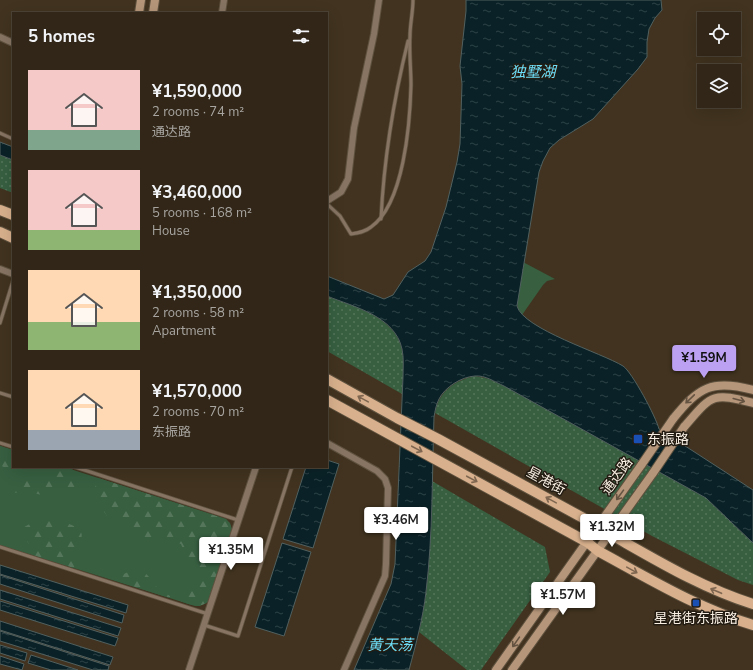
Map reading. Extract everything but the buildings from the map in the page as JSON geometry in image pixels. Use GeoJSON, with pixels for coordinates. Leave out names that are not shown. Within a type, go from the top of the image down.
{"type":"FeatureCollection","features":[{"type":"Feature","properties":{"kind":"main road"},"geometry":{"type":"LineString","coordinates":[[139,12],[141,0]]}},
{"type":"Feature","properties":{"kind":"main road"},"geometry":{"type":"LineString","coordinates":[[153,12],[155,0]]}},
{"type":"Feature","properties":{"kind":"main road"},"geometry":{"type":"LineString","coordinates":[[0,210],[12,215]]}},
{"type":"Feature","properties":{"kind":"main road"},"geometry":{"type":"LineString","coordinates":[[0,232],[12,238]]}},
{"type":"Feature","properties":{"kind":"main road","name":"星港街"},"geometry":{"type":"LineString","coordinates":[[328,380],[598,526],[689,578],[718,592],[753,604]]}},
{"type":"Feature","properties":{"kind":"main road","name":"通达路"},"geometry":{"type":"LineString","coordinates":[[598,526],[673,419],[690,398],[709,388],[731,385],[753,390]]}},
{"type":"Feature","properties":{"kind":"main road","name":"通达路"},"geometry":{"type":"LineString","coordinates":[[610,534],[684,427],[705,404],[715,398],[728,397],[753,403]]}},
{"type":"Feature","properties":{"kind":"main road"},"geometry":{"type":"LineString","coordinates":[[328,401],[587,542],[598,551],[679,595],[718,613],[753,625]]}},
{"type":"Feature","properties":{"kind":"main road"},"geometry":{"type":"LineString","coordinates":[[496,670],[598,526]]}},
{"type":"Feature","properties":{"kind":"main road"},"geometry":{"type":"LineString","coordinates":[[512,670],[610,534]]}},
{"type":"Feature","properties":{"kind":"street"},"geometry":{"type":"LineString","coordinates":[[222,12],[224,0]]}},
{"type":"Feature","properties":{"kind":"street"},"geometry":{"type":"LineString","coordinates":[[328,202],[341,192],[348,180],[354,128],[374,34],[379,0]]}},
{"type":"Feature","properties":{"kind":"street"},"geometry":{"type":"LineString","coordinates":[[0,37],[12,43]]}},
{"type":"Feature","properties":{"kind":"street"},"geometry":{"type":"LineString","coordinates":[[0,270],[12,274]]}},
{"type":"Feature","properties":{"kind":"street"},"geometry":{"type":"LineString","coordinates":[[328,444],[377,471],[385,478],[388,488],[385,576],[344,670]]}},
{"type":"Feature","properties":{"kind":"street"},"geometry":{"type":"LineString","coordinates":[[189,670],[256,468]]}},
{"type":"Feature","properties":{"kind":"lane"},"geometry":{"type":"LineString","coordinates":[[328,204],[340,216],[351,234],[370,228],[380,219],[388,208],[396,188],[407,137],[411,86],[410,36],[413,0]]}},
{"type":"Feature","properties":{"kind":"lane"},"geometry":{"type":"LineString","coordinates":[[380,219],[384,169],[392,115],[410,36]]}},
{"type":"Feature","properties":{"kind":"lane"},"geometry":{"type":"LineString","coordinates":[[0,133],[12,138]]}},
{"type":"Feature","properties":{"kind":"lane"},"geometry":{"type":"LineString","coordinates":[[0,323],[12,284]]}},
{"type":"Feature","properties":{"kind":"lane"},"geometry":{"type":"LineString","coordinates":[[0,393],[12,397]]}},
{"type":"Feature","properties":{"kind":"lane"},"geometry":{"type":"LineString","coordinates":[[0,443],[12,447]]}},
{"type":"Feature","properties":{"kind":"lane"},"geometry":{"type":"LineString","coordinates":[[78,468],[239,520]]}},
{"type":"Feature","properties":{"kind":"lane"},"geometry":{"type":"LineString","coordinates":[[204,625],[238,636],[292,468]]}},
{"type":"Feature","properties":{"kind":"lane"},"geometry":{"type":"LineString","coordinates":[[0,547],[208,614]]}},
{"type":"Feature","properties":{"kind":"green space"},"geometry":{"type":"Polygon","coordinates":[[[0,155],[12,160],[12,193],[0,188],[0,155]]]}},
{"type":"Feature","properties":{"kind":"green space"},"geometry":{"type":"Polygon","coordinates":[[[523,262],[555,279],[547,281],[543,285],[522,315],[518,310],[517,301],[523,262]]]}},
{"type":"Feature","properties":{"kind":"green space"},"geometry":{"type":"Polygon","coordinates":[[[328,296],[372,314],[391,329],[398,338],[403,355],[404,372],[402,394],[328,352],[328,296]]]}},
{"type":"Feature","properties":{"kind":"green space"},"geometry":{"type":"Polygon","coordinates":[[[475,376],[489,379],[504,386],[706,498],[753,543],[753,585],[738,580],[652,536],[435,413],[440,399],[449,388],[460,381],[475,376]]]}},
{"type":"Feature","properties":{"kind":"green space"},"geometry":{"type":"Polygon","coordinates":[[[0,446],[12,450],[12,468],[67,468],[226,519],[230,523],[232,529],[208,602],[200,606],[195,606],[0,545],[0,446]]]}},
{"type":"Feature","properties":{"kind":"green space"},"geometry":{"type":"Polygon","coordinates":[[[0,446],[12,450],[12,468],[9,470],[0,465],[0,446]]]}},
{"type":"Feature","properties":{"kind":"green space"},"geometry":{"type":"Polygon","coordinates":[[[63,468],[74,470],[77,473],[79,483],[75,488],[57,490],[46,496],[25,491],[14,493],[12,491],[17,483],[22,481],[44,479],[57,474],[63,468]]]}},
{"type":"Feature","properties":{"kind":"green space"},"geometry":{"type":"Polygon","coordinates":[[[98,478],[226,519],[231,526],[231,533],[208,602],[197,605],[178,600],[181,591],[193,585],[196,580],[195,574],[189,564],[181,544],[172,541],[165,535],[143,539],[130,526],[107,516],[96,500],[95,488],[98,478]]]}},
{"type":"Feature","properties":{"kind":"green space"},"geometry":{"type":"Polygon","coordinates":[[[432,481],[545,547],[550,572],[481,670],[467,670],[419,632],[428,576],[432,481]]]}},
{"type":"Feature","properties":{"kind":"green space"},"geometry":{"type":"Polygon","coordinates":[[[52,520],[72,525],[82,534],[81,539],[73,550],[75,562],[74,568],[33,555],[31,547],[22,534],[25,527],[29,524],[52,520]]]}},
{"type":"Feature","properties":{"kind":"green space"},"geometry":{"type":"Polygon","coordinates":[[[136,569],[144,572],[161,591],[170,596],[170,598],[111,579],[136,569]]]}},
{"type":"Feature","properties":{"kind":"water","name":"独墅湖"},"geometry":{"type":"Polygon","coordinates":[[[466,0],[661,0],[662,10],[655,18],[649,29],[647,57],[593,119],[559,140],[550,148],[543,161],[539,172],[517,306],[522,315],[548,332],[623,366],[643,395],[659,429],[753,490],[753,543],[706,498],[490,379],[479,376],[464,378],[445,390],[436,406],[434,417],[431,526],[426,592],[417,641],[409,670],[354,670],[391,584],[395,564],[403,356],[398,338],[391,328],[372,314],[328,296],[328,276],[384,299],[393,295],[408,272],[425,261],[431,252],[446,207],[460,144],[462,84],[460,66],[466,0]]]}},
{"type":"Feature","properties":{"kind":"water"},"geometry":{"type":"Polygon","coordinates":[[[0,142],[12,147],[12,160],[0,155],[0,142]]]}},
{"type":"Feature","properties":{"kind":"water"},"geometry":{"type":"Polygon","coordinates":[[[328,460],[339,464],[313,548],[283,539],[306,468],[328,468],[328,460]]]}},
{"type":"Feature","properties":{"kind":"water"},"geometry":{"type":"Polygon","coordinates":[[[282,543],[311,552],[284,636],[255,627],[282,543]]]}},
{"type":"Feature","properties":{"kind":"water"},"geometry":{"type":"Polygon","coordinates":[[[0,565],[128,605],[126,613],[0,574],[0,565]]]}},
{"type":"Feature","properties":{"kind":"water"},"geometry":{"type":"Polygon","coordinates":[[[0,575],[124,615],[122,623],[0,584],[0,575]]]}},
{"type":"Feature","properties":{"kind":"water"},"geometry":{"type":"Polygon","coordinates":[[[0,590],[121,628],[118,636],[0,599],[0,590]]]}},
{"type":"Feature","properties":{"kind":"water"},"geometry":{"type":"Polygon","coordinates":[[[0,601],[118,638],[115,646],[0,610],[0,601]]]}},
{"type":"Feature","properties":{"kind":"water"},"geometry":{"type":"Polygon","coordinates":[[[0,621],[113,657],[110,665],[0,630],[0,621]]]}},
{"type":"Feature","properties":{"kind":"water"},"geometry":{"type":"Polygon","coordinates":[[[0,631],[109,666],[108,670],[93,670],[0,641],[0,631]]]}},
{"type":"Feature","properties":{"kind":"water"},"geometry":{"type":"Polygon","coordinates":[[[0,645],[27,653],[25,661],[0,653],[0,645]]]}},
{"type":"Feature","properties":{"kind":"water"},"geometry":{"type":"Polygon","coordinates":[[[31,655],[78,670],[51,670],[28,663],[31,655]]]}},
{"type":"Feature","properties":{"kind":"water"},"geometry":{"type":"Polygon","coordinates":[[[0,656],[24,664],[22,670],[0,664],[0,656]]]}},
{"type":"Feature","properties":{"kind":"place","name":"东振路"},"geometry":{"type":"Point","coordinates":[638,439]}},
{"type":"Feature","properties":{"kind":"place","name":"星港街东振路"},"geometry":{"type":"Point","coordinates":[696,603]}},
{"type":"Feature","properties":{"kind":"water label","name":"黄天荡"},"geometry":{"type":"Point","coordinates":[390,645]}}]}
